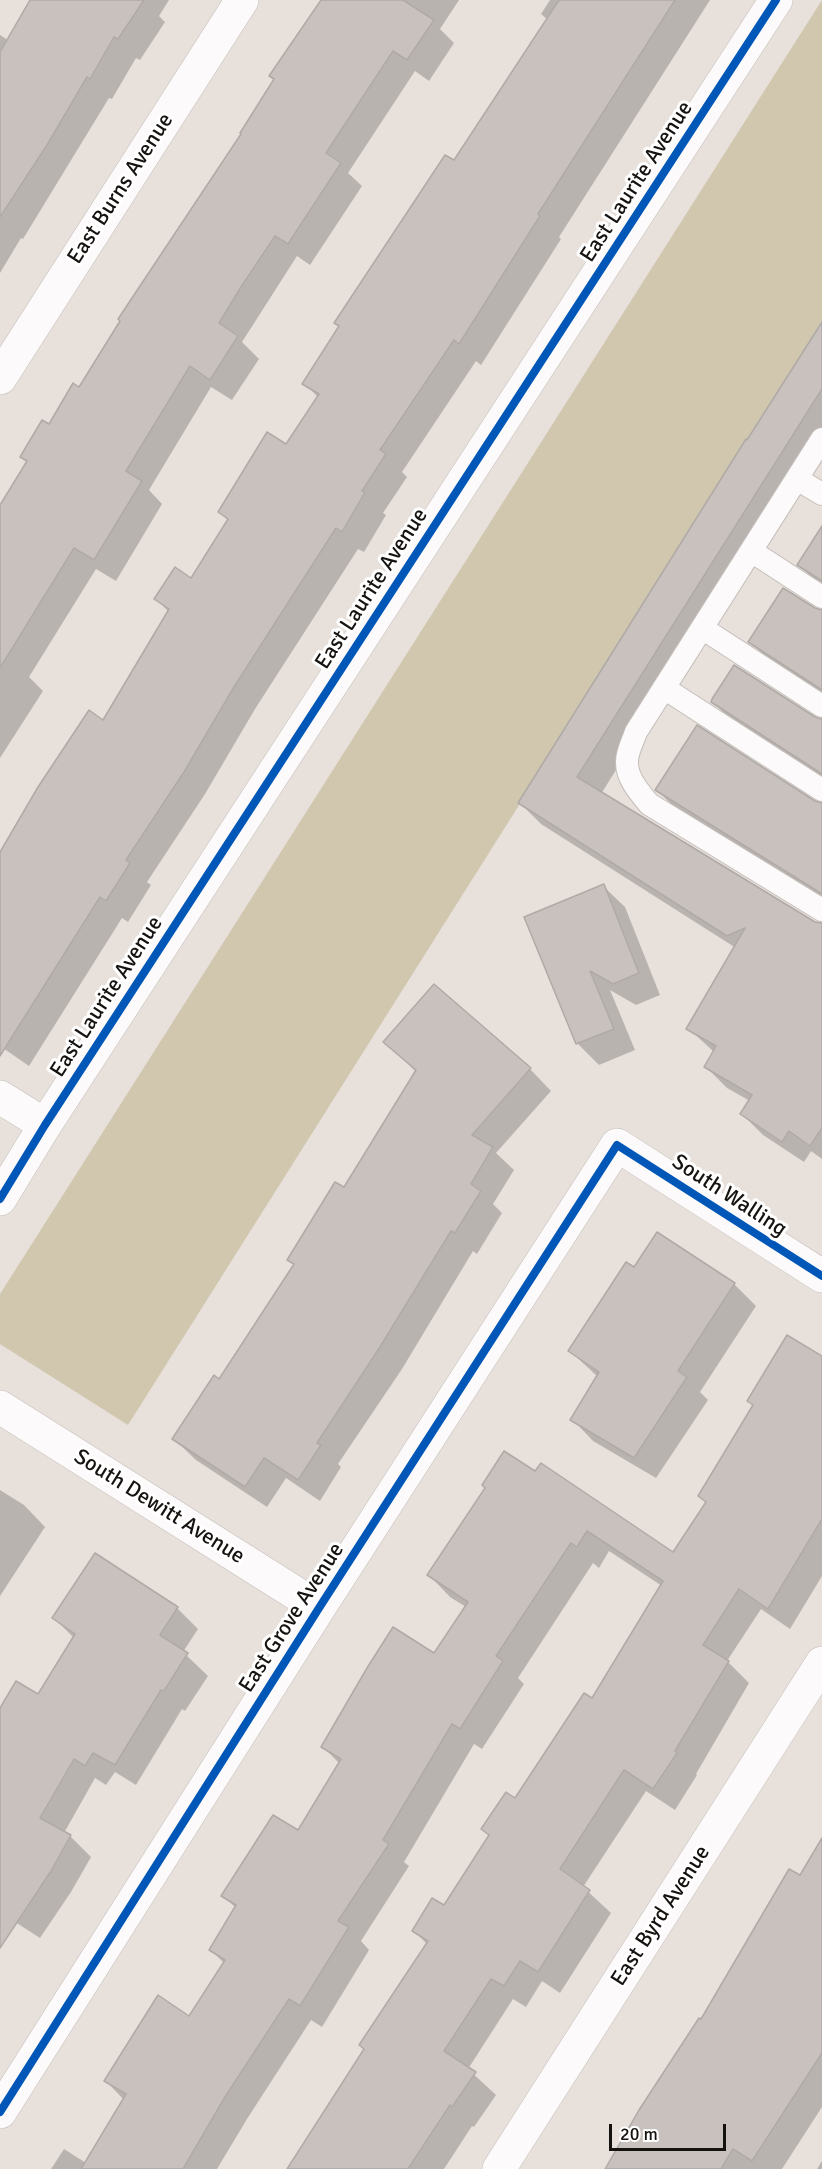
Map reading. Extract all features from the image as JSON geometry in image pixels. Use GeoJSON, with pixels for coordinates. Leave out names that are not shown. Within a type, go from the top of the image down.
{"type":"FeatureCollection","features":[{"type":"Feature","properties":{"kind":"street","name":"East Burns Avenue"},"geometry":{"type":"LineString","coordinates":[[0,378],[242,0]]}},
{"type":"Feature","properties":{"kind":"street","name":"East Laurite Avenue"},"geometry":{"type":"LineString","coordinates":[[0,1199],[45,1125],[776,0]]}},
{"type":"Feature","properties":{"kind":"street"},"geometry":{"type":"LineString","coordinates":[[0,1097],[45,1125]]}},
{"type":"Feature","properties":{"kind":"street","name":"South Walling"},"geometry":{"type":"LineString","coordinates":[[617,1145],[822,1276]]}},
{"type":"Feature","properties":{"kind":"street","name":"East Grove Avenue"},"geometry":{"type":"LineString","coordinates":[[0,2112],[319,1608],[617,1145]]}},
{"type":"Feature","properties":{"kind":"street","name":"South Dewitt Avenue"},"geometry":{"type":"LineString","coordinates":[[0,1407],[319,1608]]}},
{"type":"Feature","properties":{"kind":"street","name":"East Byrd Avenue"},"geometry":{"type":"LineString","coordinates":[[499,2169],[822,1663]]}},
{"type":"Feature","properties":{"kind":"lane"},"geometry":{"type":"LineString","coordinates":[[822,439],[636,732],[627,761],[630,776],[649,804],[822,910]]}},
{"type":"Feature","properties":{"kind":"lane"},"geometry":{"type":"LineString","coordinates":[[797,479],[822,494]]}},
{"type":"Feature","properties":{"kind":"lane"},"geometry":{"type":"LineString","coordinates":[[751,551],[822,597]]}},
{"type":"Feature","properties":{"kind":"lane"},"geometry":{"type":"LineString","coordinates":[[702,628],[822,706]]}},
{"type":"Feature","properties":{"kind":"lane"},"geometry":{"type":"LineString","coordinates":[[664,688],[822,790]]}},
{"type":"Feature","properties":{"kind":"shaded area"},"geometry":{"type":"Polygon","coordinates":[[[822,0],[822,325],[128,1425],[0,1344],[0,1294],[822,0]]]}},
{"type":"Feature","properties":{"kind":"building"},"geometry":{"type":"Polygon","coordinates":[[[30,0],[144,0],[118,39],[114,37],[90,79],[87,77],[47,145],[0,217],[0,52],[30,0]]]}},
{"type":"Feature","properties":{"kind":"building"},"geometry":{"type":"Polygon","coordinates":[[[321,0],[403,0],[434,20],[407,60],[393,51],[326,153],[341,163],[288,244],[275,236],[241,287],[219,323],[238,336],[210,380],[190,366],[126,471],[142,481],[94,560],[74,548],[0,668],[0,505],[27,461],[20,457],[42,420],[49,424],[73,383],[79,387],[120,321],[118,319],[241,134],[274,79],[269,76],[321,0]]]}},
{"type":"Feature","properties":{"kind":"building"},"geometry":{"type":"Polygon","coordinates":[[[559,0],[675,0],[538,214],[540,216],[459,344],[454,340],[380,450],[386,454],[362,491],[365,492],[342,532],[336,528],[234,687],[184,772],[126,860],[130,863],[106,901],[100,897],[0,1056],[0,852],[38,787],[89,710],[103,720],[169,609],[154,599],[175,567],[191,578],[228,519],[218,512],[267,432],[286,444],[319,394],[302,384],[339,326],[334,323],[445,155],[454,160],[559,0]]]}},
{"type":"Feature","properties":{"kind":"building"},"geometry":{"type":"Polygon","coordinates":[[[822,322],[822,389],[577,777],[815,922],[822,923],[822,1128],[810,1146],[789,1131],[782,1142],[740,1114],[752,1095],[704,1067],[716,1046],[686,1029],[745,928],[727,936],[518,803],[822,322]]]}},
{"type":"Feature","properties":{"kind":"building"},"geometry":{"type":"Polygon","coordinates":[[[822,526],[822,581],[797,565],[822,526]]]}},
{"type":"Feature","properties":{"kind":"building"},"geometry":{"type":"Polygon","coordinates":[[[783,588],[822,610],[822,690],[748,642],[783,588]]]}},
{"type":"Feature","properties":{"kind":"building"},"geometry":{"type":"Polygon","coordinates":[[[734,665],[815,717],[822,719],[822,774],[711,702],[734,665]]]}},
{"type":"Feature","properties":{"kind":"building"},"geometry":{"type":"Polygon","coordinates":[[[697,725],[815,801],[822,803],[822,894],[655,790],[697,725]]]}},
{"type":"Feature","properties":{"kind":"building"},"geometry":{"type":"Polygon","coordinates":[[[604,884],[639,973],[613,984],[590,971],[614,1029],[576,1044],[524,917],[604,884]]]}},
{"type":"Feature","properties":{"kind":"building"},"geometry":{"type":"Polygon","coordinates":[[[434,984],[531,1068],[472,1135],[493,1147],[471,1184],[481,1191],[455,1233],[451,1231],[380,1347],[317,1443],[321,1445],[298,1480],[264,1458],[245,1487],[172,1439],[214,1375],[219,1379],[294,1264],[287,1260],[335,1182],[344,1187],[416,1070],[383,1042],[434,984]]]}},
{"type":"Feature","properties":{"kind":"building"},"geometry":{"type":"Polygon","coordinates":[[[657,1232],[735,1283],[678,1371],[687,1377],[634,1458],[570,1420],[599,1372],[568,1351],[626,1262],[634,1267],[657,1232]]]}},
{"type":"Feature","properties":{"kind":"building"},"geometry":{"type":"Polygon","coordinates":[[[787,1335],[822,1356],[822,1519],[768,1609],[739,1589],[703,1645],[729,1661],[675,1751],[677,1753],[653,1789],[624,1770],[560,1869],[590,1890],[538,1972],[520,1961],[504,1986],[491,1979],[444,2051],[476,2072],[452,2107],[450,2105],[408,2169],[287,2169],[364,2049],[359,2045],[428,1941],[412,1931],[432,1898],[444,1905],[489,1835],[481,1829],[506,1792],[515,1798],[584,1693],[592,1698],[663,1581],[587,1531],[577,1547],[571,1543],[496,1656],[503,1661],[460,1729],[452,1724],[383,1840],[389,1844],[338,1921],[349,1927],[300,2006],[289,1999],[225,2097],[183,2169],[81,2169],[126,2094],[104,2081],[158,1995],[189,2016],[225,1960],[209,1950],[236,1905],[221,1896],[273,1815],[298,1830],[341,1759],[321,1747],[393,1627],[434,1653],[468,1602],[427,1575],[485,1488],[482,1485],[504,1451],[535,1471],[541,1463],[673,1552],[706,1502],[698,1496],[753,1405],[747,1401],[787,1335]]]}},
{"type":"Feature","properties":{"kind":"building"},"geometry":{"type":"Polygon","coordinates":[[[95,1553],[178,1607],[160,1635],[188,1653],[164,1691],[161,1690],[115,1765],[93,1753],[85,1766],[74,1759],[40,1818],[71,1835],[51,1871],[0,1948],[0,1708],[16,1681],[38,1694],[75,1634],[52,1618],[95,1553]]]}},
{"type":"Feature","properties":{"kind":"building"},"geometry":{"type":"Polygon","coordinates":[[[822,1838],[822,2053],[752,2161],[733,2149],[721,2169],[605,2169],[639,2110],[699,2018],[701,2019],[789,1869],[800,1875],[822,1838]]]}},
{"type":"Feature","properties":{"kind":"cycle path"},"geometry":{"type":"LineString","coordinates":[[0,1199],[45,1125],[776,0]]}},
{"type":"Feature","properties":{"kind":"cycle path"},"geometry":{"type":"LineString","coordinates":[[0,2112],[319,1608],[617,1145],[822,1276]]}}]}
